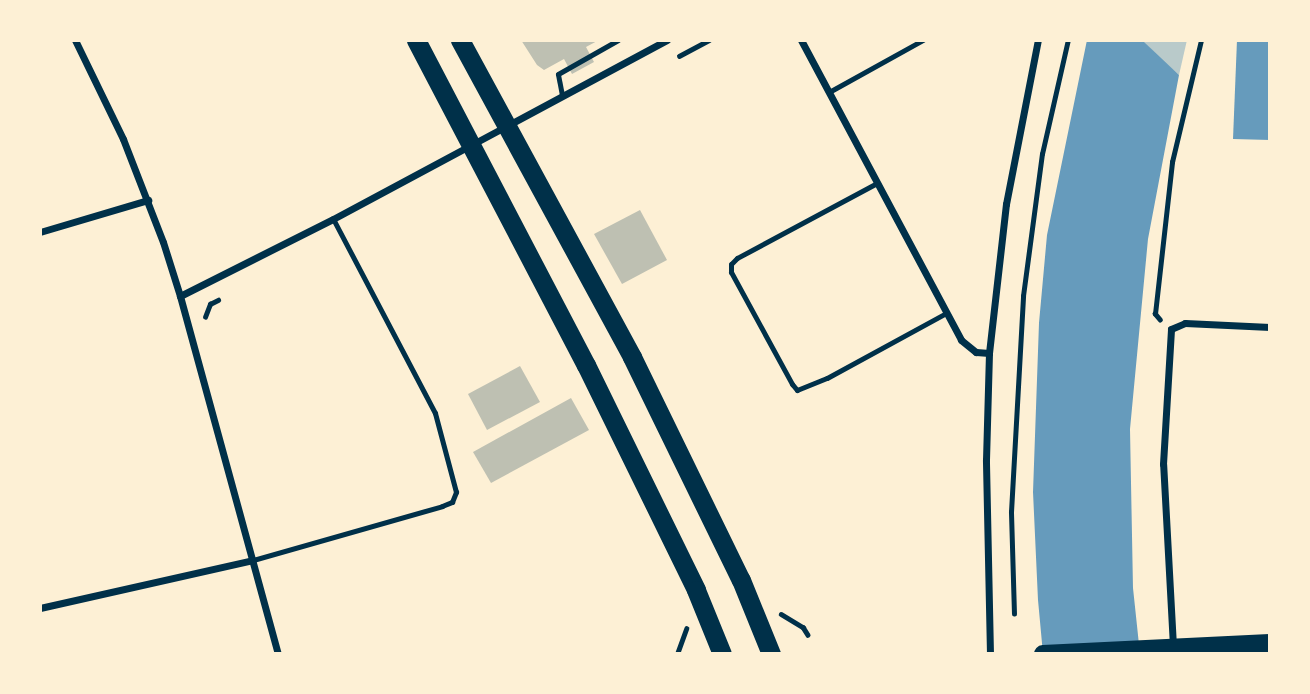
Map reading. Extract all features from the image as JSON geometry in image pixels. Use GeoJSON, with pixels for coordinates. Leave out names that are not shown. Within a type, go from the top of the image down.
{"type":"FeatureCollection","features":[{"type":"Feature","properties":{"kind":"highway"},"geometry":{"type":"LineString","coordinates":[[416,40],[666,527],[722,654]]}},
{"type":"Feature","properties":{"kind":"highway"},"geometry":{"type":"LineString","coordinates":[[460,40],[632,357],[741,580],[771,654]]}},
{"type":"Feature","properties":{"kind":"main road"},"geometry":{"type":"LineString","coordinates":[[1043,654],[1270,643]]}},
{"type":"Feature","properties":{"kind":"street"},"geometry":{"type":"LineString","coordinates":[[75,40],[123,139],[148,200],[180,296],[278,654]]}},
{"type":"Feature","properties":{"kind":"street"},"geometry":{"type":"LineString","coordinates":[[180,296],[334,219],[667,40]]}},
{"type":"Feature","properties":{"kind":"street"},"geometry":{"type":"LineString","coordinates":[[801,40],[961,340],[976,352],[989,354]]}},
{"type":"Feature","properties":{"kind":"street"},"geometry":{"type":"LineString","coordinates":[[990,654],[986,460],[989,354],[1006,204],[1038,40]]}},
{"type":"Feature","properties":{"kind":"street"},"geometry":{"type":"LineString","coordinates":[[40,232],[148,200]]}},
{"type":"Feature","properties":{"kind":"street"},"geometry":{"type":"LineString","coordinates":[[1162,649],[1163,464],[1171,329],[1185,323],[1270,327]]}},
{"type":"Feature","properties":{"kind":"street"},"geometry":{"type":"LineString","coordinates":[[40,608],[253,560]]}},
{"type":"Feature","properties":{"kind":"lane"},"geometry":{"type":"LineString","coordinates":[[562,95],[558,75],[618,40]]}},
{"type":"Feature","properties":{"kind":"lane"},"geometry":{"type":"LineString","coordinates":[[829,92],[923,40]]}},
{"type":"Feature","properties":{"kind":"lane"},"geometry":{"type":"LineString","coordinates":[[877,183],[737,258],[731,264],[731,272],[797,390],[827,378],[946,313]]}},
{"type":"Feature","properties":{"kind":"lane"},"geometry":{"type":"LineString","coordinates":[[253,560],[442,506],[452,502],[456,492],[435,414],[334,219]]}},
{"type":"Feature","properties":{"kind":"path"},"geometry":{"type":"LineString","coordinates":[[675,58],[709,40]]}},
{"type":"Feature","properties":{"kind":"path"},"geometry":{"type":"LineString","coordinates":[[1014,614],[1011,512],[1013,436],[1024,284],[1042,154],[1068,40]]}},
{"type":"Feature","properties":{"kind":"path"},"geometry":{"type":"LineString","coordinates":[[1171,329],[1154,314],[1172,162],[1200,40]]}},
{"type":"Feature","properties":{"kind":"path"},"geometry":{"type":"LineString","coordinates":[[205,319],[210,304],[229,293]]}},
{"type":"Feature","properties":{"kind":"path"},"geometry":{"type":"LineString","coordinates":[[777,610],[787,620],[803,627],[808,635]]}},
{"type":"Feature","properties":{"kind":"path"},"geometry":{"type":"LineString","coordinates":[[677,654],[687,623]]}},
{"type":"Feature","properties":{"kind":"shaded area"},"geometry":{"type":"Polygon","coordinates":[[[1142,40],[1187,40],[1179,75],[1164,62],[1142,40]]]}},
{"type":"Feature","properties":{"kind":"water"},"geometry":{"type":"Polygon","coordinates":[[[1087,40],[1142,40],[1179,75],[1148,239],[1130,429],[1133,588],[1140,654],[1043,654],[1038,600],[1033,492],[1039,323],[1047,235],[1087,40]]]}},
{"type":"Feature","properties":{"kind":"water"},"geometry":{"type":"Polygon","coordinates":[[[1237,40],[1270,40],[1270,140],[1233,139],[1237,40]]]}},
{"type":"Feature","properties":{"kind":"building"},"geometry":{"type":"Polygon","coordinates":[[[521,40],[599,40],[586,47],[594,62],[572,74],[564,59],[544,70],[537,65],[521,40]]]}},
{"type":"Feature","properties":{"kind":"building"},"geometry":{"type":"Polygon","coordinates":[[[640,210],[667,260],[622,284],[594,234],[640,210]]]}},
{"type":"Feature","properties":{"kind":"building"},"geometry":{"type":"Polygon","coordinates":[[[520,366],[540,402],[487,430],[468,394],[520,366]]]}},
{"type":"Feature","properties":{"kind":"building"},"geometry":{"type":"Polygon","coordinates":[[[571,398],[589,430],[491,483],[473,452],[571,398]]]}}]}
